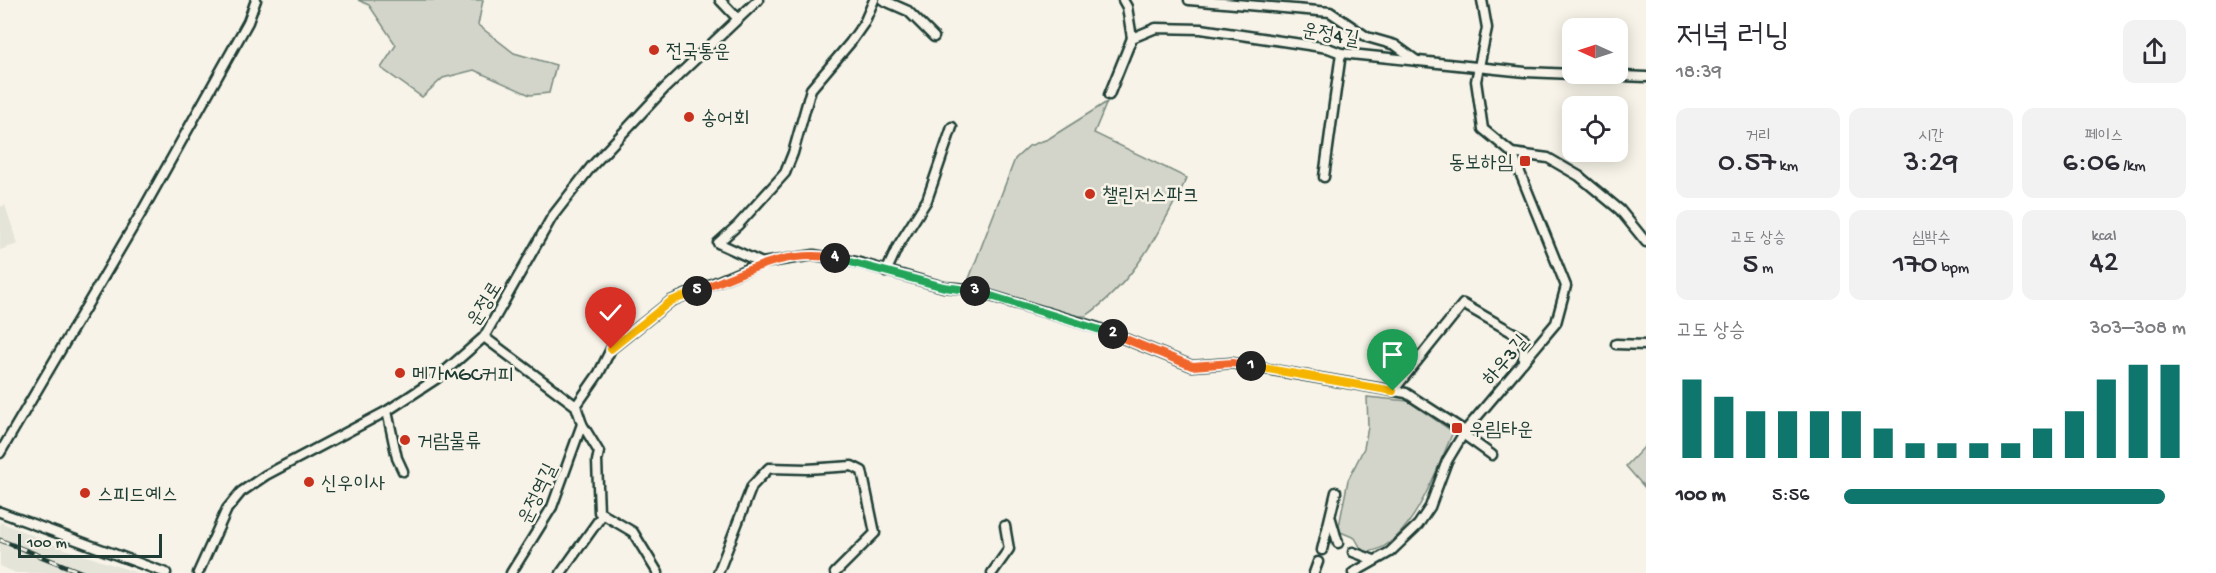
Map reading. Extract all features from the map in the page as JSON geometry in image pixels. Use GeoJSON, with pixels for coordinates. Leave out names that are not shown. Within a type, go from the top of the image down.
{"type":"FeatureCollection","features":[{"type":"Feature","properties":{"kind":"street"},"geometry":{"type":"LineString","coordinates":[[0,453],[140,215],[248,22],[256,0]]}},
{"type":"Feature","properties":{"kind":"street"},"geometry":{"type":"LineString","coordinates":[[720,0],[738,19]]}},
{"type":"Feature","properties":{"kind":"street","name":"운정로"},"geometry":{"type":"LineString","coordinates":[[198,573],[227,509],[241,492],[266,476],[387,411],[436,380],[484,337],[552,216],[591,168],[665,88],[758,0]]}},
{"type":"Feature","properties":{"kind":"street"},"geometry":{"type":"LineString","coordinates":[[762,263],[718,243],[738,225],[785,173],[794,153],[811,89],[850,43],[864,23],[874,0]]}},
{"type":"Feature","properties":{"kind":"street"},"geometry":{"type":"LineString","coordinates":[[883,0],[908,11],[934,37]]}},
{"type":"Feature","properties":{"kind":"street"},"geometry":{"type":"LineString","coordinates":[[1109,95],[1132,38],[1127,7],[1123,0]]}},
{"type":"Feature","properties":{"kind":"street","name":"운정4길"},"geometry":{"type":"LineString","coordinates":[[1189,0],[1330,12],[1367,37],[1395,45],[1418,62]]}},
{"type":"Feature","properties":{"kind":"street"},"geometry":{"type":"LineString","coordinates":[[1482,0],[1487,28],[1476,81],[1483,129],[1512,153],[1548,159],[1579,176],[1620,210],[1646,242]]}},
{"type":"Feature","properties":{"kind":"street","name":"운정4길"},"geometry":{"type":"LineString","coordinates":[[1132,38],[1156,28],[1201,29],[1328,48],[1341,53],[1479,69],[1646,77]]}},
{"type":"Feature","properties":{"kind":"street"},"geometry":{"type":"LineString","coordinates":[[1324,177],[1341,53]]}},
{"type":"Feature","properties":{"kind":"street"},"geometry":{"type":"LineString","coordinates":[[886,271],[898,246],[927,200],[940,155],[952,127]]}},
{"type":"Feature","properties":{"kind":"street","name":"하우3길"},"geometry":{"type":"LineString","coordinates":[[1353,573],[1390,552],[1404,540],[1430,507],[1447,461],[1465,431],[1556,323],[1566,286],[1512,153]]}},
{"type":"Feature","properties":{"kind":"street"},"geometry":{"type":"LineString","coordinates":[[576,405],[599,373],[611,349],[649,316],[671,301],[762,263],[814,255],[944,287],[968,288],[1098,328],[1192,366],[1232,363],[1406,393],[1465,431],[1467,436],[1492,455]]}},
{"type":"Feature","properties":{"kind":"street"},"geometry":{"type":"LineString","coordinates":[[1393,391],[1463,304],[1524,339],[1523,362]]}},
{"type":"Feature","properties":{"kind":"street"},"geometry":{"type":"LineString","coordinates":[[484,337],[576,405],[582,424],[599,452],[597,461],[599,512],[633,532],[658,573]]}},
{"type":"Feature","properties":{"kind":"street"},"geometry":{"type":"LineString","coordinates":[[1616,344],[1646,345]]}},
{"type":"Feature","properties":{"kind":"street"},"geometry":{"type":"LineString","coordinates":[[387,411],[397,458],[403,471]]}},
{"type":"Feature","properties":{"kind":"street","name":"운정역길"},"geometry":{"type":"LineString","coordinates":[[511,573],[552,507],[582,424]]}},
{"type":"Feature","properties":{"kind":"street"},"geometry":{"type":"LineString","coordinates":[[718,573],[752,486],[769,468],[807,469],[852,466],[862,471],[875,533],[835,573]]}},
{"type":"Feature","properties":{"kind":"street"},"geometry":{"type":"LineString","coordinates":[[1322,550],[1336,492]]}},
{"type":"Feature","properties":{"kind":"street"},"geometry":{"type":"LineString","coordinates":[[0,512],[166,573]]}},
{"type":"Feature","properties":{"kind":"street"},"geometry":{"type":"LineString","coordinates":[[561,573],[603,514]]}},
{"type":"Feature","properties":{"kind":"street"},"geometry":{"type":"LineString","coordinates":[[1331,519],[1338,543]]}},
{"type":"Feature","properties":{"kind":"street"},"geometry":{"type":"LineString","coordinates":[[992,573],[1009,549],[1005,526]]}},
{"type":"Feature","properties":{"kind":"street"},"geometry":{"type":"LineString","coordinates":[[1353,552],[1374,560]]}},
{"type":"Feature","properties":{"kind":"street"},"geometry":{"type":"LineString","coordinates":[[1314,573],[1318,562]]}},
{"type":"Feature","properties":{"kind":"shaded area"},"geometry":{"type":"Polygon","coordinates":[[[358,0],[483,0],[478,25],[514,53],[556,65],[549,93],[530,95],[474,70],[443,78],[422,97],[381,68],[396,45],[369,5],[358,0]]]}},
{"type":"Feature","properties":{"kind":"shaded area","name":"챌린저스파크"},"geometry":{"type":"Polygon","coordinates":[[[1107,102],[1094,133],[1187,178],[1157,235],[1133,271],[1119,287],[1086,316],[1067,316],[967,284],[1015,159],[1029,146],[1048,139],[1107,102]]]}},
{"type":"Feature","properties":{"kind":"shaded area"},"geometry":{"type":"Polygon","coordinates":[[[5,205],[18,244],[0,250],[0,207],[5,205]]]}},
{"type":"Feature","properties":{"kind":"shaded area"},"geometry":{"type":"Polygon","coordinates":[[[1367,397],[1408,401],[1453,432],[1420,506],[1408,524],[1394,539],[1379,549],[1363,552],[1355,538],[1338,531],[1348,480],[1364,448],[1368,427],[1367,397]]]}},
{"type":"Feature","properties":{"kind":"shaded area"},"geometry":{"type":"Polygon","coordinates":[[[1646,445],[1646,489],[1626,466],[1646,445]]]}},
{"type":"Feature","properties":{"kind":"shaded area"},"geometry":{"type":"Polygon","coordinates":[[[0,522],[65,549],[138,573],[16,573],[0,566],[0,522]]]}},
{"type":"Feature","properties":{"kind":"railway"},"geometry":{"type":"LineString","coordinates":[[0,540],[83,573]]}},
{"type":"Feature","properties":{"kind":"place","name":"전국통운"},"geometry":{"type":"Point","coordinates":[654,50]}},
{"type":"Feature","properties":{"kind":"place","name":"송어회"},"geometry":{"type":"Point","coordinates":[689,117]}},
{"type":"Feature","properties":{"kind":"place","name":"동보하임"},"geometry":{"type":"Point","coordinates":[1525,161]}},
{"type":"Feature","properties":{"kind":"place","name":"챌린저스파크"},"geometry":{"type":"Point","coordinates":[1090,194]}},
{"type":"Feature","properties":{"kind":"place","name":"메가MGC커피"},"geometry":{"type":"Point","coordinates":[400,373]}},
{"type":"Feature","properties":{"kind":"place","name":"우림타운"},"geometry":{"type":"Point","coordinates":[1457,428]}},
{"type":"Feature","properties":{"kind":"place","name":"거람물류"},"geometry":{"type":"Point","coordinates":[405,440]}},
{"type":"Feature","properties":{"kind":"place","name":"신우이사"},"geometry":{"type":"Point","coordinates":[309,482]}},
{"type":"Feature","properties":{"kind":"place","name":"스피드예스"},"geometry":{"type":"Point","coordinates":[85,493]}},
{"type":"Feature","properties":{"kind":"route"},"geometry":{"type":"LineString","coordinates":[[611,349],[649,316],[671,301],[762,263],[814,255],[856,262],[944,287],[968,288],[1098,328],[1192,366],[1232,363],[1393,391]]}}]}
